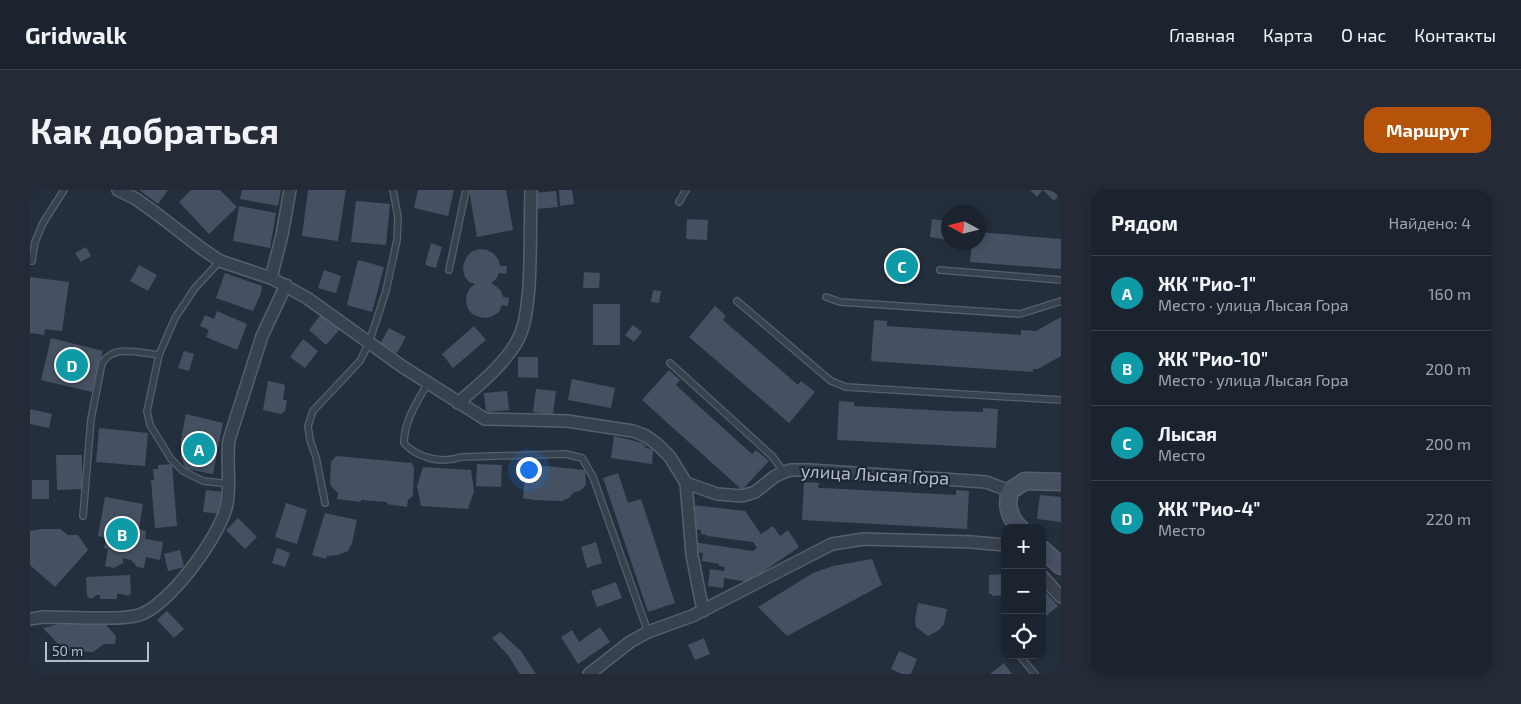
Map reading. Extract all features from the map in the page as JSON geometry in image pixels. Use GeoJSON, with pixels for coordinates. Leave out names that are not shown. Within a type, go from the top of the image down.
{"type":"FeatureCollection","features":[{"type":"Feature","properties":{"kind":"street"},"geometry":{"type":"LineString","coordinates":[[118,190],[136,199],[220,261],[271,278],[307,298],[369,343],[485,419],[552,420],[632,431],[646,436],[670,457],[686,482],[692,555],[703,611]]}},
{"type":"Feature","properties":{"kind":"street"},"geometry":{"type":"LineString","coordinates":[[271,278],[282,235],[290,190]]}},
{"type":"Feature","properties":{"kind":"street"},"geometry":{"type":"LineString","coordinates":[[458,403],[491,374],[509,354],[525,324],[531,261],[530,190]]}},
{"type":"Feature","properties":{"kind":"street"},"geometry":{"type":"LineString","coordinates":[[30,618],[127,618],[141,614],[158,604],[185,575],[209,544],[227,506],[229,440],[262,336],[286,286]]}},
{"type":"Feature","properties":{"kind":"street","name":"улица Лысая Гора"},"geometry":{"type":"LineString","coordinates":[[686,482],[716,494],[742,496],[755,492],[774,477],[784,472],[810,470],[986,482],[1010,491]]}},
{"type":"Feature","properties":{"kind":"street"},"geometry":{"type":"LineString","coordinates":[[1016,524],[1009,511],[1010,491],[1026,482],[1061,482]]}},
{"type":"Feature","properties":{"kind":"street"},"geometry":{"type":"LineString","coordinates":[[589,674],[630,642],[648,632],[703,611],[832,544],[864,538],[1001,545]]}},
{"type":"Feature","properties":{"kind":"street"},"geometry":{"type":"LineString","coordinates":[[1046,552],[1061,566]]}},
{"type":"Feature","properties":{"kind":"street"},"geometry":{"type":"LineString","coordinates":[[1046,580],[1061,597]]}},
{"type":"Feature","properties":{"kind":"lane"},"geometry":{"type":"LineString","coordinates":[[32,261],[35,242],[43,223],[64,190]]}},
{"type":"Feature","properties":{"kind":"lane"},"geometry":{"type":"LineString","coordinates":[[325,503],[308,426],[313,411],[360,361],[369,343],[386,291],[397,240],[398,217],[393,190]]}},
{"type":"Feature","properties":{"kind":"lane"},"geometry":{"type":"LineString","coordinates":[[449,270],[466,190]]}},
{"type":"Feature","properties":{"kind":"lane"},"geometry":{"type":"LineString","coordinates":[[679,202],[686,190]]}},
{"type":"Feature","properties":{"kind":"lane"},"geometry":{"type":"LineString","coordinates":[[220,261],[195,288],[175,318],[159,355],[147,411],[150,425],[172,459],[183,471],[203,481],[229,484]]}},
{"type":"Feature","properties":{"kind":"lane"},"geometry":{"type":"LineString","coordinates":[[940,270],[1061,280]]}},
{"type":"Feature","properties":{"kind":"lane"},"geometry":{"type":"LineString","coordinates":[[826,297],[840,302],[1020,314],[1061,300]]}},
{"type":"Feature","properties":{"kind":"lane"},"geometry":{"type":"LineString","coordinates":[[737,301],[831,381],[846,387],[1061,400]]}},
{"type":"Feature","properties":{"kind":"lane"},"geometry":{"type":"LineString","coordinates":[[83,516],[90,419],[102,363],[108,356],[119,351],[159,355]]}},
{"type":"Feature","properties":{"kind":"lane"},"geometry":{"type":"LineString","coordinates":[[670,363],[772,456],[784,472]]}},
{"type":"Feature","properties":{"kind":"lane"},"geometry":{"type":"LineString","coordinates":[[428,383],[410,414],[404,432],[404,443],[419,456],[431,459],[453,460],[461,457],[566,454],[582,458],[593,477],[648,632]]}},
{"type":"Feature","properties":{"kind":"lane"},"geometry":{"type":"LineString","coordinates":[[1022,659],[1034,674]]}},
{"type":"Feature","properties":{"kind":"building"},"geometry":{"type":"Polygon","coordinates":[[[139,190],[168,190],[158,204],[139,190]]]}},
{"type":"Feature","properties":{"kind":"building"},"geometry":{"type":"Polygon","coordinates":[[[191,190],[220,190],[237,207],[209,234],[179,202],[191,190]]]}},
{"type":"Feature","properties":{"kind":"building"},"geometry":{"type":"Polygon","coordinates":[[[242,190],[281,190],[278,206],[240,199],[242,190]]]}},
{"type":"Feature","properties":{"kind":"building"},"geometry":{"type":"Polygon","coordinates":[[[308,190],[346,190],[338,241],[302,236],[308,190]]]}},
{"type":"Feature","properties":{"kind":"building"},"geometry":{"type":"Polygon","coordinates":[[[418,190],[454,190],[448,216],[414,208],[418,190]]]}},
{"type":"Feature","properties":{"kind":"building"},"geometry":{"type":"Polygon","coordinates":[[[469,190],[506,190],[513,230],[477,237],[469,190]]]}},
{"type":"Feature","properties":{"kind":"building"},"geometry":{"type":"Polygon","coordinates":[[[559,190],[572,190],[574,204],[560,206],[559,190]]]}},
{"type":"Feature","properties":{"kind":"building"},"geometry":{"type":"Polygon","coordinates":[[[1030,190],[1043,190],[1037,197],[1030,190]]]}},
{"type":"Feature","properties":{"kind":"building"},"geometry":{"type":"Polygon","coordinates":[[[1043,190],[1061,190],[1061,193],[1054,201],[1043,190]]]}},
{"type":"Feature","properties":{"kind":"building"},"geometry":{"type":"Polygon","coordinates":[[[556,191],[558,207],[535,209],[533,193],[556,191]]]}},
{"type":"Feature","properties":{"kind":"building"},"geometry":{"type":"Polygon","coordinates":[[[356,201],[390,204],[386,245],[351,242],[356,201]]]}},
{"type":"Feature","properties":{"kind":"building"},"geometry":{"type":"Polygon","coordinates":[[[239,206],[276,213],[270,248],[233,241],[239,206]]]}},
{"type":"Feature","properties":{"kind":"building"},"geometry":{"type":"Polygon","coordinates":[[[687,219],[708,220],[707,240],[686,239],[687,219]]]}},
{"type":"Feature","properties":{"kind":"building"},"geometry":{"type":"Polygon","coordinates":[[[932,219],[941,220],[941,239],[930,237],[932,219]]]}},
{"type":"Feature","properties":{"kind":"building"},"geometry":{"type":"Polygon","coordinates":[[[986,233],[1061,239],[1061,269],[970,262],[971,250],[986,250],[986,233]]]}},
{"type":"Feature","properties":{"kind":"building"},"geometry":{"type":"Polygon","coordinates":[[[431,243],[442,247],[436,268],[425,265],[431,243]]]}},
{"type":"Feature","properties":{"kind":"building"},"geometry":{"type":"Polygon","coordinates":[[[86,247],[91,256],[81,262],[75,253],[86,247]]]}},
{"type":"Feature","properties":{"kind":"building"},"geometry":{"type":"Polygon","coordinates":[[[480,249],[493,253],[498,259],[500,266],[507,266],[506,274],[499,273],[491,283],[501,291],[503,297],[509,298],[508,306],[502,305],[499,312],[486,318],[472,314],[468,309],[467,294],[475,284],[469,282],[465,277],[463,269],[467,256],[473,251],[480,249]]]}},
{"type":"Feature","properties":{"kind":"building"},"geometry":{"type":"Polygon","coordinates":[[[358,260],[384,267],[372,312],[347,305],[358,260]]]}},
{"type":"Feature","properties":{"kind":"building"},"geometry":{"type":"Polygon","coordinates":[[[139,265],[157,275],[148,291],[130,281],[139,265]]]}},
{"type":"Feature","properties":{"kind":"building"},"geometry":{"type":"Polygon","coordinates":[[[324,270],[341,276],[336,293],[318,288],[324,270]]]}},
{"type":"Feature","properties":{"kind":"building"},"geometry":{"type":"Polygon","coordinates":[[[584,272],[600,273],[599,288],[583,288],[584,272]]]}},
{"type":"Feature","properties":{"kind":"building"},"geometry":{"type":"Polygon","coordinates":[[[225,273],[262,286],[253,311],[216,298],[225,273]]]}},
{"type":"Feature","properties":{"kind":"building"},"geometry":{"type":"Polygon","coordinates":[[[30,277],[69,282],[62,331],[45,329],[44,335],[30,333],[30,277]]]}},
{"type":"Feature","properties":{"kind":"building"},"geometry":{"type":"Polygon","coordinates":[[[653,290],[661,291],[659,303],[651,302],[653,290]]]}},
{"type":"Feature","properties":{"kind":"building"},"geometry":{"type":"Polygon","coordinates":[[[593,304],[620,304],[620,345],[593,345],[593,304]]]}},
{"type":"Feature","properties":{"kind":"building"},"geometry":{"type":"Polygon","coordinates":[[[715,306],[726,316],[723,320],[798,385],[801,381],[815,392],[789,423],[689,337],[715,306]]]}},
{"type":"Feature","properties":{"kind":"building"},"geometry":{"type":"Polygon","coordinates":[[[217,311],[247,324],[237,350],[206,337],[209,330],[200,326],[205,315],[214,319],[217,311]]]}},
{"type":"Feature","properties":{"kind":"building"},"geometry":{"type":"Polygon","coordinates":[[[322,313],[340,329],[326,345],[309,330],[322,313]]]}},
{"type":"Feature","properties":{"kind":"building"},"geometry":{"type":"Polygon","coordinates":[[[1061,317],[1061,356],[1038,369],[1033,369],[1033,372],[871,361],[874,320],[887,321],[887,326],[1021,335],[1021,330],[1036,331],[1061,317]]]}},
{"type":"Feature","properties":{"kind":"building"},"geometry":{"type":"Polygon","coordinates":[[[633,325],[642,332],[634,342],[625,335],[633,325]]]}},
{"type":"Feature","properties":{"kind":"building"},"geometry":{"type":"Polygon","coordinates":[[[474,326],[486,340],[453,368],[442,354],[474,326]]]}},
{"type":"Feature","properties":{"kind":"building"},"geometry":{"type":"Polygon","coordinates":[[[389,328],[406,337],[397,353],[380,344],[389,328]]]}},
{"type":"Feature","properties":{"kind":"building"},"geometry":{"type":"Polygon","coordinates":[[[51,338],[103,351],[92,392],[41,380],[51,338]]]}},
{"type":"Feature","properties":{"kind":"building"},"geometry":{"type":"Polygon","coordinates":[[[303,339],[318,351],[305,368],[290,357],[303,339]]]}},
{"type":"Feature","properties":{"kind":"building"},"geometry":{"type":"Polygon","coordinates":[[[184,351],[194,354],[189,371],[178,368],[184,351]]]}},
{"type":"Feature","properties":{"kind":"building"},"geometry":{"type":"Polygon","coordinates":[[[518,357],[538,357],[538,378],[518,377],[518,357]]]}},
{"type":"Feature","properties":{"kind":"building"},"geometry":{"type":"Polygon","coordinates":[[[669,370],[680,380],[676,385],[702,409],[752,454],[756,450],[769,461],[742,490],[642,400],[669,370]]]}},
{"type":"Feature","properties":{"kind":"building"},"geometry":{"type":"Polygon","coordinates":[[[572,379],[615,388],[611,408],[568,400],[572,379]]]}},
{"type":"Feature","properties":{"kind":"building"},"geometry":{"type":"Polygon","coordinates":[[[268,381],[285,386],[283,400],[287,400],[285,411],[281,414],[263,410],[268,381]]]}},
{"type":"Feature","properties":{"kind":"building"},"geometry":{"type":"Polygon","coordinates":[[[536,389],[556,391],[553,415],[533,412],[536,389]]]}},
{"type":"Feature","properties":{"kind":"building"},"geometry":{"type":"Polygon","coordinates":[[[507,391],[509,410],[486,412],[484,393],[507,391]]]}},
{"type":"Feature","properties":{"kind":"building"},"geometry":{"type":"Polygon","coordinates":[[[839,401],[854,402],[854,406],[948,411],[983,412],[983,408],[998,409],[996,448],[837,440],[839,401]]]}},
{"type":"Feature","properties":{"kind":"building"},"geometry":{"type":"Polygon","coordinates":[[[30,409],[52,414],[49,428],[30,424],[30,409]]]}},
{"type":"Feature","properties":{"kind":"building"},"geometry":{"type":"Polygon","coordinates":[[[186,414],[223,423],[213,474],[186,469],[181,458],[181,439],[186,414]]]}},
{"type":"Feature","properties":{"kind":"building"},"geometry":{"type":"Polygon","coordinates":[[[99,428],[148,433],[145,466],[96,462],[99,428]]]}},
{"type":"Feature","properties":{"kind":"building"},"geometry":{"type":"Polygon","coordinates":[[[614,436],[643,443],[643,445],[646,445],[645,448],[653,449],[652,464],[611,458],[614,436]]]}},
{"type":"Feature","properties":{"kind":"building"},"geometry":{"type":"Polygon","coordinates":[[[56,455],[82,455],[82,489],[57,490],[56,455]]]}},
{"type":"Feature","properties":{"kind":"building"},"geometry":{"type":"Polygon","coordinates":[[[337,456],[412,463],[414,468],[413,496],[408,500],[407,507],[387,504],[387,502],[361,500],[361,502],[337,499],[338,493],[330,483],[331,462],[337,456]]]}},
{"type":"Feature","properties":{"kind":"building"},"geometry":{"type":"Polygon","coordinates":[[[172,464],[177,526],[155,528],[151,480],[154,480],[153,469],[158,469],[158,465],[172,464]]]}},
{"type":"Feature","properties":{"kind":"building"},"geometry":{"type":"Polygon","coordinates":[[[477,464],[502,465],[501,487],[476,486],[477,464]]]}},
{"type":"Feature","properties":{"kind":"building"},"geometry":{"type":"Polygon","coordinates":[[[526,464],[585,470],[586,485],[581,490],[573,493],[569,498],[561,501],[523,498],[526,464]]]}},
{"type":"Feature","properties":{"kind":"building"},"geometry":{"type":"Polygon","coordinates":[[[423,467],[471,470],[474,491],[468,509],[421,506],[417,486],[423,467]]]}},
{"type":"Feature","properties":{"kind":"building"},"geometry":{"type":"Polygon","coordinates":[[[618,473],[628,503],[641,499],[675,603],[648,612],[603,478],[618,473]]]}},
{"type":"Feature","properties":{"kind":"building"},"geometry":{"type":"Polygon","coordinates":[[[32,480],[49,480],[49,499],[32,499],[32,480]]]}},
{"type":"Feature","properties":{"kind":"building"},"geometry":{"type":"Polygon","coordinates":[[[804,482],[819,483],[818,488],[956,495],[956,490],[969,491],[967,529],[802,520],[804,482]]]}},
{"type":"Feature","properties":{"kind":"building"},"geometry":{"type":"Polygon","coordinates":[[[206,490],[224,492],[221,514],[203,512],[206,490]]]}},
{"type":"Feature","properties":{"kind":"building"},"geometry":{"type":"Polygon","coordinates":[[[1040,495],[1061,497],[1061,522],[1037,519],[1040,495]]]}},
{"type":"Feature","properties":{"kind":"building"},"geometry":{"type":"Polygon","coordinates":[[[105,497],[143,504],[139,529],[146,531],[145,539],[163,542],[160,560],[146,557],[144,568],[137,567],[131,560],[123,558],[123,563],[114,568],[105,566],[108,549],[104,548],[106,538],[98,536],[105,497]]]}},
{"type":"Feature","properties":{"kind":"building"},"geometry":{"type":"Polygon","coordinates":[[[286,503],[307,510],[297,544],[275,537],[286,503]]]}},
{"type":"Feature","properties":{"kind":"building"},"geometry":{"type":"Polygon","coordinates":[[[693,505],[745,511],[761,534],[773,526],[780,536],[788,530],[799,547],[748,582],[724,578],[723,588],[708,586],[710,569],[724,571],[725,567],[702,561],[703,553],[692,552],[693,542],[753,551],[757,548],[753,542],[707,536],[701,534],[701,530],[693,529],[693,505]]]}},
{"type":"Feature","properties":{"kind":"building"},"geometry":{"type":"Polygon","coordinates":[[[325,513],[357,520],[352,543],[348,551],[338,555],[327,556],[326,559],[312,555],[325,513]]]}},
{"type":"Feature","properties":{"kind":"building"},"geometry":{"type":"Polygon","coordinates":[[[238,518],[257,537],[245,549],[226,530],[238,518]]]}},
{"type":"Feature","properties":{"kind":"building"},"geometry":{"type":"Polygon","coordinates":[[[60,529],[68,535],[78,535],[88,550],[55,587],[30,565],[30,531],[60,529]]]}},
{"type":"Feature","properties":{"kind":"building"},"geometry":{"type":"Polygon","coordinates":[[[596,542],[602,563],[587,568],[581,547],[596,542]]]}},
{"type":"Feature","properties":{"kind":"building"},"geometry":{"type":"Polygon","coordinates":[[[277,548],[290,553],[285,567],[272,563],[277,548]]]}},
{"type":"Feature","properties":{"kind":"building"},"geometry":{"type":"Polygon","coordinates":[[[180,550],[184,567],[168,571],[164,554],[180,550]]]}},
{"type":"Feature","properties":{"kind":"building"},"geometry":{"type":"Polygon","coordinates":[[[872,559],[882,585],[787,636],[758,607],[813,573],[833,566],[872,559]]]}},
{"type":"Feature","properties":{"kind":"building"},"geometry":{"type":"Polygon","coordinates":[[[1001,574],[1001,595],[992,596],[992,594],[989,594],[989,575],[1001,574]]]}},
{"type":"Feature","properties":{"kind":"building"},"geometry":{"type":"Polygon","coordinates":[[[130,575],[131,593],[128,596],[117,594],[117,599],[100,599],[100,595],[96,595],[93,598],[87,596],[86,577],[130,575]]]}},
{"type":"Feature","properties":{"kind":"building"},"geometry":{"type":"Polygon","coordinates":[[[616,582],[622,598],[597,607],[591,591],[616,582]]]}},
{"type":"Feature","properties":{"kind":"building"},"geometry":{"type":"Polygon","coordinates":[[[1046,592],[1058,606],[1046,616],[1046,592]]]}},
{"type":"Feature","properties":{"kind":"building"},"geometry":{"type":"Polygon","coordinates":[[[918,603],[947,609],[944,624],[939,630],[928,636],[916,627],[915,619],[918,603]]]}},
{"type":"Feature","properties":{"kind":"building"},"geometry":{"type":"Polygon","coordinates":[[[167,611],[184,629],[174,638],[157,620],[167,611]]]}},
{"type":"Feature","properties":{"kind":"building"},"geometry":{"type":"Polygon","coordinates":[[[62,623],[106,625],[116,636],[115,644],[104,644],[93,652],[69,651],[62,648],[43,628],[62,623]]]}},
{"type":"Feature","properties":{"kind":"building"},"geometry":{"type":"Polygon","coordinates":[[[600,627],[610,642],[578,664],[561,637],[572,630],[579,642],[600,627]]]}},
{"type":"Feature","properties":{"kind":"building"},"geometry":{"type":"Polygon","coordinates":[[[500,632],[521,651],[536,674],[520,674],[508,655],[492,638],[500,632]]]}},
{"type":"Feature","properties":{"kind":"building"},"geometry":{"type":"Polygon","coordinates":[[[704,638],[710,654],[695,660],[688,645],[704,638]]]}},
{"type":"Feature","properties":{"kind":"building"},"geometry":{"type":"Polygon","coordinates":[[[899,651],[917,659],[911,674],[902,674],[891,669],[899,651]]]}},
{"type":"Feature","properties":{"kind":"building"},"geometry":{"type":"Polygon","coordinates":[[[1004,663],[1012,674],[990,674],[1004,663]]]}},
{"type":"Feature","properties":{"kind":"place","name":"Лысая"},"geometry":{"type":"Point","coordinates":[902,266]}},
{"type":"Feature","properties":{"kind":"place","name":"ЖК \"Рио-4\""},"geometry":{"type":"Point","coordinates":[72,365]}},
{"type":"Feature","properties":{"kind":"place","name":"ЖК \"Рио-1\""},"geometry":{"type":"Point","coordinates":[199,449]}},
{"type":"Feature","properties":{"kind":"place","name":"ЖК \"Рио-10\""},"geometry":{"type":"Point","coordinates":[122,534]}}]}
